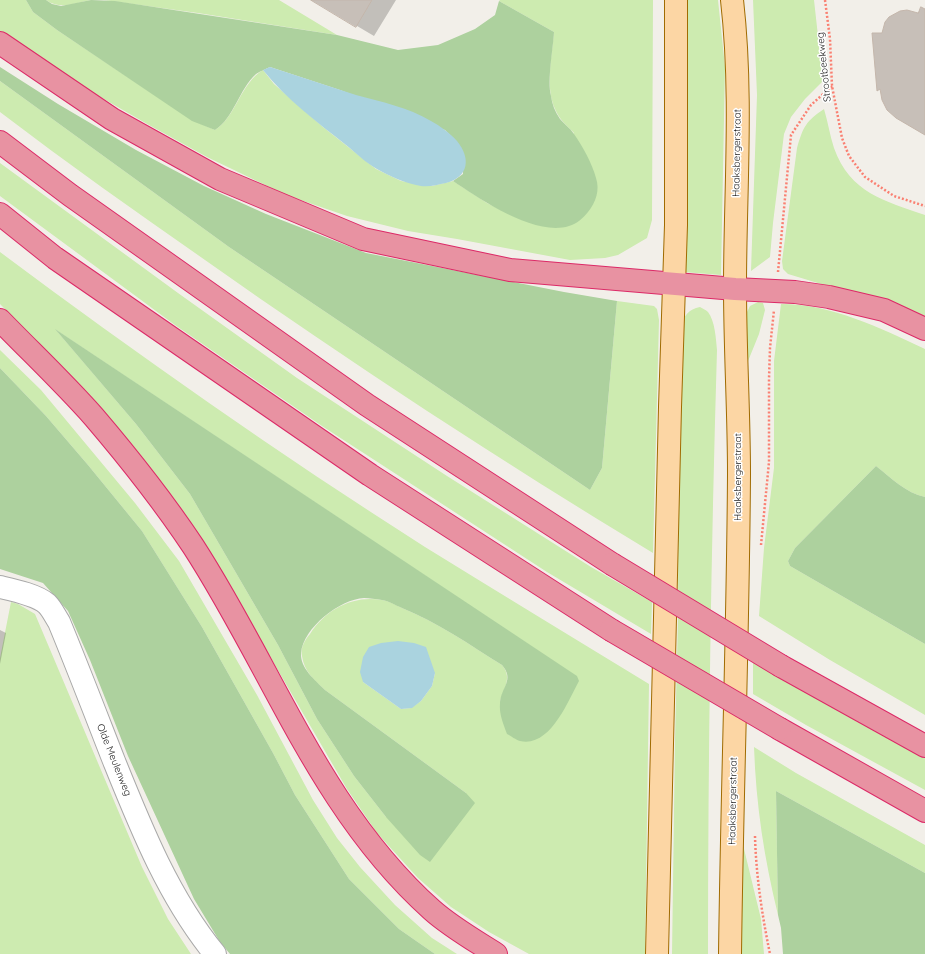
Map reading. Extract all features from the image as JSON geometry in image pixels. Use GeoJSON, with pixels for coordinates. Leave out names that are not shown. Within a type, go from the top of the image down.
{"type":"FeatureCollection","features":[{"type":"Feature","properties":{"kind":"highway"},"geometry":{"type":"LineString","coordinates":[[0,43],[112,119],[220,179],[363,239],[510,270],[735,289],[777,291],[829,297],[884,310],[925,329]]}},
{"type":"Feature","properties":{"kind":"highway"},"geometry":{"type":"LineString","coordinates":[[0,142],[70,195],[367,405],[612,564],[782,666],[925,746]]}},
{"type":"Feature","properties":{"kind":"highway"},"geometry":{"type":"LineString","coordinates":[[0,214],[62,262],[370,475],[611,630],[780,729],[925,811]]}},
{"type":"Feature","properties":{"kind":"highway"},"geometry":{"type":"LineString","coordinates":[[0,320],[92,415],[144,478],[171,515],[193,547],[233,612],[310,755],[360,831],[378,854],[433,911],[496,954]]}},
{"type":"Feature","properties":{"kind":"main road"},"geometry":{"type":"LineString","coordinates":[[657,954],[676,225],[676,0]]}},
{"type":"Feature","properties":{"kind":"main road","name":"Haaksbergerstraat"},"geometry":{"type":"LineString","coordinates":[[730,954],[738,603],[739,472],[735,289],[738,83],[736,34],[732,0]]}},
{"type":"Feature","properties":{"kind":"street","name":"Olde Meulenweg"},"geometry":{"type":"LineString","coordinates":[[0,587],[11,589],[41,600],[48,605],[59,622],[130,799],[165,878],[186,916],[215,954]]}},
{"type":"Feature","properties":{"kind":"path","name":"Strootbeekweg"},"geometry":{"type":"LineString","coordinates":[[825,0],[830,39],[832,86],[842,138],[849,156],[865,177],[894,196],[925,206]]}},
{"type":"Feature","properties":{"kind":"path"},"geometry":{"type":"LineString","coordinates":[[761,548],[769,462],[770,348],[777,291],[791,135],[811,105],[832,86]]}},
{"type":"Feature","properties":{"kind":"path"},"geometry":{"type":"LineString","coordinates":[[755,832],[764,922],[770,954]]}},
{"type":"Feature","properties":{"kind":"green space"},"geometry":{"type":"Polygon","coordinates":[[[0,0],[26,0],[33,12],[57,30],[192,120],[215,130],[228,117],[249,83],[263,70],[274,84],[323,127],[376,169],[401,181],[432,186],[453,181],[487,203],[515,217],[574,133],[563,122],[555,109],[550,91],[550,71],[554,32],[499,1],[653,0],[652,220],[647,238],[618,255],[605,258],[570,260],[408,231],[347,216],[286,195],[207,157],[149,125],[90,91],[0,33],[0,0]]]}},
{"type":"Feature","properties":{"kind":"green space"},"geometry":{"type":"Polygon","coordinates":[[[26,0],[46,0],[52,4],[61,6],[91,0],[115,1],[337,35],[398,50],[438,45],[475,29],[495,15],[499,1],[554,32],[550,82],[552,102],[558,116],[574,134],[590,161],[598,187],[595,200],[591,208],[584,216],[569,226],[555,228],[540,226],[524,221],[493,206],[453,181],[463,174],[463,159],[461,149],[445,130],[340,90],[270,67],[256,74],[250,80],[232,111],[222,125],[215,130],[192,121],[57,30],[33,12],[26,0]]]}},
{"type":"Feature","properties":{"kind":"green space"},"geometry":{"type":"Polygon","coordinates":[[[46,0],[91,0],[73,4],[57,5],[46,0]]]}},
{"type":"Feature","properties":{"kind":"green space"},"geometry":{"type":"Polygon","coordinates":[[[104,0],[279,0],[337,35],[198,13],[104,0]]]}},
{"type":"Feature","properties":{"kind":"green space"},"geometry":{"type":"Polygon","coordinates":[[[688,0],[718,0],[725,67],[721,275],[684,272],[688,0]]]}},
{"type":"Feature","properties":{"kind":"green space"},"geometry":{"type":"Polygon","coordinates":[[[753,0],[814,0],[823,81],[805,99],[791,117],[784,134],[770,257],[751,271],[757,95],[753,0]]]}},
{"type":"Feature","properties":{"kind":"green space"},"geometry":{"type":"Polygon","coordinates":[[[0,67],[58,104],[136,150],[204,186],[266,214],[366,253],[617,301],[602,468],[590,490],[229,247],[0,81],[0,67]]]}},
{"type":"Feature","properties":{"kind":"green space"},"geometry":{"type":"Polygon","coordinates":[[[0,81],[229,247],[590,490],[602,468],[617,301],[654,306],[657,309],[659,320],[653,553],[539,483],[371,374],[153,224],[0,112],[0,81]]]}},
{"type":"Feature","properties":{"kind":"green space"},"geometry":{"type":"Polygon","coordinates":[[[824,109],[834,148],[849,175],[859,185],[883,200],[925,215],[925,319],[851,293],[788,274],[783,269],[782,261],[797,148],[806,125],[813,117],[824,109]]]}},
{"type":"Feature","properties":{"kind":"green space"},"geometry":{"type":"Polygon","coordinates":[[[0,163],[297,378],[447,476],[591,567],[652,602],[651,634],[547,572],[322,426],[175,325],[0,196],[0,163]]]}},
{"type":"Feature","properties":{"kind":"green space"},"geometry":{"type":"Polygon","coordinates":[[[0,252],[157,366],[370,512],[649,684],[645,954],[529,954],[489,932],[451,907],[418,878],[377,833],[347,789],[254,629],[44,349],[0,304],[0,252]],[[56,330],[136,424],[190,494],[278,645],[317,719],[354,776],[386,817],[466,793],[325,690],[310,675],[303,661],[303,644],[316,625],[332,611],[351,602],[371,599],[382,600],[392,603],[428,620],[502,665],[507,674],[507,682],[500,701],[576,676],[56,330]],[[435,673],[363,682],[401,709],[411,708],[421,701],[432,686],[435,673]]]}},
{"type":"Feature","properties":{"kind":"green space"},"geometry":{"type":"Polygon","coordinates":[[[758,302],[763,303],[765,310],[759,334],[744,371],[745,316],[750,306],[758,302]]]}},
{"type":"Feature","properties":{"kind":"green space"},"geometry":{"type":"Polygon","coordinates":[[[781,304],[819,308],[837,313],[891,333],[925,349],[925,497],[905,489],[876,466],[795,548],[788,561],[790,566],[925,644],[925,715],[830,660],[759,616],[764,548],[774,468],[774,361],[781,304]]]}},
{"type":"Feature","properties":{"kind":"green space"},"geometry":{"type":"Polygon","coordinates":[[[700,307],[708,312],[712,320],[715,330],[717,350],[710,652],[708,954],[672,954],[678,617],[679,355],[680,333],[684,319],[693,309],[700,307]]]}},
{"type":"Feature","properties":{"kind":"green space"},"geometry":{"type":"Polygon","coordinates":[[[55,329],[577,676],[579,681],[557,721],[540,737],[531,741],[520,741],[507,734],[501,715],[501,697],[507,679],[506,670],[502,665],[441,627],[390,602],[364,598],[354,600],[334,609],[315,625],[303,644],[301,653],[303,664],[313,678],[325,690],[466,793],[475,803],[430,862],[420,855],[386,817],[354,776],[317,719],[278,645],[190,494],[136,424],[55,329]]]}},
{"type":"Feature","properties":{"kind":"green space"},"geometry":{"type":"Polygon","coordinates":[[[0,350],[41,390],[135,503],[179,561],[257,695],[313,800],[337,838],[360,867],[395,905],[432,938],[457,954],[435,954],[399,929],[349,879],[295,795],[202,627],[142,531],[46,416],[0,368],[0,350]]]}},
{"type":"Feature","properties":{"kind":"green space"},"geometry":{"type":"Polygon","coordinates":[[[0,368],[46,416],[142,531],[202,627],[295,795],[349,879],[399,929],[435,954],[230,954],[220,942],[194,899],[128,756],[90,660],[68,611],[43,583],[0,569],[0,368]]]}},
{"type":"Feature","properties":{"kind":"green space"},"geometry":{"type":"Polygon","coordinates":[[[876,466],[905,489],[925,497],[925,644],[790,566],[788,561],[795,548],[876,466]]]}},
{"type":"Feature","properties":{"kind":"green space"},"geometry":{"type":"Polygon","coordinates":[[[11,602],[18,604],[35,614],[142,867],[168,919],[191,954],[0,954],[0,658],[11,602]]]}},
{"type":"Feature","properties":{"kind":"green space"},"geometry":{"type":"Polygon","coordinates":[[[753,661],[925,758],[925,790],[806,725],[753,694],[753,661]]]}},
{"type":"Feature","properties":{"kind":"green space"},"geometry":{"type":"Polygon","coordinates":[[[754,747],[796,773],[925,845],[925,873],[776,791],[778,915],[762,831],[754,747]]]}},
{"type":"Feature","properties":{"kind":"green space"},"geometry":{"type":"Polygon","coordinates":[[[776,791],[925,873],[925,954],[783,954],[781,928],[778,915],[776,791]]]}},
{"type":"Feature","properties":{"kind":"green space"},"geometry":{"type":"Polygon","coordinates":[[[737,820],[761,919],[764,954],[738,954],[737,820]]]}},
{"type":"Feature","properties":{"kind":"water"},"geometry":{"type":"Polygon","coordinates":[[[270,67],[356,95],[394,105],[422,116],[441,127],[457,141],[466,160],[463,172],[454,180],[446,183],[424,186],[406,182],[382,172],[365,161],[313,119],[282,91],[263,70],[270,67]]]}},
{"type":"Feature","properties":{"kind":"water"},"geometry":{"type":"Polygon","coordinates":[[[398,641],[414,643],[426,647],[435,673],[432,686],[421,701],[412,708],[401,709],[363,682],[360,672],[363,657],[369,647],[381,643],[398,641]]]}},
{"type":"Feature","properties":{"kind":"building"},"geometry":{"type":"Polygon","coordinates":[[[311,0],[372,0],[356,27],[311,0]]]}},
{"type":"Feature","properties":{"kind":"building"},"geometry":{"type":"Polygon","coordinates":[[[921,7],[925,9],[925,135],[896,118],[887,110],[882,100],[880,89],[877,91],[872,33],[882,33],[885,22],[889,17],[900,11],[907,10],[918,13],[921,7]]]}}]}
